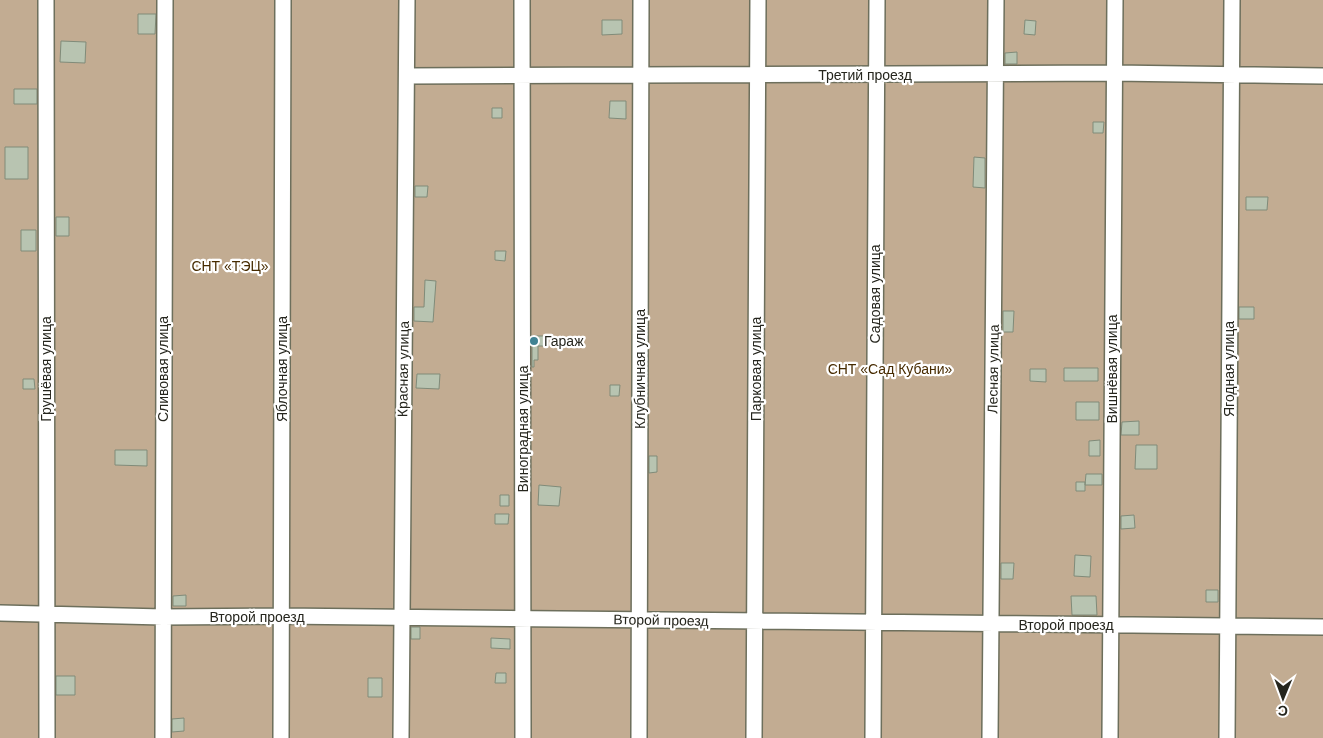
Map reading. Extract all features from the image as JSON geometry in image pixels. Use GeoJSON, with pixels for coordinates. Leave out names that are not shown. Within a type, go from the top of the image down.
{"type":"FeatureCollection","features":[{"type":"Feature","properties":{"kind":"street","name":"Грушёвая улица"},"geometry":{"type":"LineString","coordinates":[[46,0],[47,738]]}},
{"type":"Feature","properties":{"kind":"street","name":"Сливовая улица"},"geometry":{"type":"LineString","coordinates":[[163,738],[164,0]]}},
{"type":"Feature","properties":{"kind":"street","name":"Яблочная улица"},"geometry":{"type":"LineString","coordinates":[[281,738],[283,0]]}},
{"type":"Feature","properties":{"kind":"street","name":"Красная улица"},"geometry":{"type":"LineString","coordinates":[[401,738],[407,0]]}},
{"type":"Feature","properties":{"kind":"street","name":"Виноградная улица"},"geometry":{"type":"LineString","coordinates":[[522,0],[523,738]]}},
{"type":"Feature","properties":{"kind":"street","name":"Клубничная улица"},"geometry":{"type":"LineString","coordinates":[[638,738],[641,0]]}},
{"type":"Feature","properties":{"kind":"street","name":"Парковая улица"},"geometry":{"type":"LineString","coordinates":[[754,738],[758,0]]}},
{"type":"Feature","properties":{"kind":"street","name":"Садовая улица"},"geometry":{"type":"LineString","coordinates":[[873,738],[877,0]]}},
{"type":"Feature","properties":{"kind":"street","name":"Лесная улица"},"geometry":{"type":"LineString","coordinates":[[990,738],[996,0]]}},
{"type":"Feature","properties":{"kind":"street","name":"Вишнёвая улица"},"geometry":{"type":"LineString","coordinates":[[1110,738],[1115,0]]}},
{"type":"Feature","properties":{"kind":"street","name":"Ягодная улица"},"geometry":{"type":"LineString","coordinates":[[1227,738],[1232,0]]}},
{"type":"Feature","properties":{"kind":"street","name":"Третий проезд"},"geometry":{"type":"LineString","coordinates":[[407,76],[1114,73],[1323,76]]}},
{"type":"Feature","properties":{"kind":"street","name":"Второй проезд"},"geometry":{"type":"LineString","coordinates":[[0,613],[162,617],[639,619],[874,624],[1323,627]]}},
{"type":"Feature","properties":{"kind":"green space","name":"СНТ «Сад Кубани»"},"geometry":{"type":"Polygon","coordinates":[[[0,0],[1323,0],[1323,738],[0,738],[0,0]]]}},
{"type":"Feature","properties":{"kind":"building"},"geometry":{"type":"Polygon","coordinates":[[[138,14],[156,14],[155,34],[138,34],[138,14]]]}},
{"type":"Feature","properties":{"kind":"building"},"geometry":{"type":"Polygon","coordinates":[[[602,20],[622,20],[622,34],[602,35],[602,20]]]}},
{"type":"Feature","properties":{"kind":"building"},"geometry":{"type":"Polygon","coordinates":[[[1025,20],[1036,21],[1035,35],[1024,34],[1025,20]]]}},
{"type":"Feature","properties":{"kind":"building"},"geometry":{"type":"Polygon","coordinates":[[[61,41],[86,42],[85,63],[60,62],[61,41]]]}},
{"type":"Feature","properties":{"kind":"building"},"geometry":{"type":"Polygon","coordinates":[[[1017,52],[1017,64],[1005,64],[1005,53],[1017,52]]]}},
{"type":"Feature","properties":{"kind":"building"},"geometry":{"type":"Polygon","coordinates":[[[14,89],[37,89],[37,104],[14,104],[14,89]]]}},
{"type":"Feature","properties":{"kind":"building"},"geometry":{"type":"Polygon","coordinates":[[[610,101],[626,101],[626,119],[609,118],[610,101]]]}},
{"type":"Feature","properties":{"kind":"building"},"geometry":{"type":"Polygon","coordinates":[[[492,108],[502,108],[502,118],[492,118],[492,108]]]}},
{"type":"Feature","properties":{"kind":"building"},"geometry":{"type":"Polygon","coordinates":[[[1093,122],[1104,122],[1103,133],[1093,133],[1093,122]]]}},
{"type":"Feature","properties":{"kind":"building"},"geometry":{"type":"Polygon","coordinates":[[[5,147],[28,147],[28,179],[5,179],[5,147]]]}},
{"type":"Feature","properties":{"kind":"building"},"geometry":{"type":"Polygon","coordinates":[[[974,157],[985,158],[985,188],[973,187],[974,157]]]}},
{"type":"Feature","properties":{"kind":"building"},"geometry":{"type":"Polygon","coordinates":[[[415,186],[428,186],[427,197],[415,197],[415,186]]]}},
{"type":"Feature","properties":{"kind":"building"},"geometry":{"type":"Polygon","coordinates":[[[1246,197],[1268,197],[1267,210],[1246,210],[1246,197]]]}},
{"type":"Feature","properties":{"kind":"building"},"geometry":{"type":"Polygon","coordinates":[[[56,217],[69,217],[69,236],[56,236],[56,217]]]}},
{"type":"Feature","properties":{"kind":"building"},"geometry":{"type":"Polygon","coordinates":[[[21,230],[36,230],[36,251],[21,251],[21,230]]]}},
{"type":"Feature","properties":{"kind":"building"},"geometry":{"type":"Polygon","coordinates":[[[495,251],[506,251],[505,261],[495,260],[495,251]]]}},
{"type":"Feature","properties":{"kind":"building"},"geometry":{"type":"Polygon","coordinates":[[[425,280],[436,281],[433,322],[414,321],[414,307],[424,307],[425,280]]]}},
{"type":"Feature","properties":{"kind":"building"},"geometry":{"type":"Polygon","coordinates":[[[1239,307],[1254,307],[1254,319],[1239,319],[1239,307]]]}},
{"type":"Feature","properties":{"kind":"building"},"geometry":{"type":"Polygon","coordinates":[[[1003,311],[1014,311],[1013,332],[1003,332],[1003,311]]]}},
{"type":"Feature","properties":{"kind":"building"},"geometry":{"type":"Polygon","coordinates":[[[532,336],[544,336],[544,346],[538,346],[538,360],[534,360],[534,367],[532,367],[532,336]]]}},
{"type":"Feature","properties":{"kind":"building"},"geometry":{"type":"Polygon","coordinates":[[[1064,368],[1098,368],[1098,381],[1064,381],[1064,368]]]}},
{"type":"Feature","properties":{"kind":"building"},"geometry":{"type":"Polygon","coordinates":[[[1030,369],[1046,369],[1046,382],[1030,381],[1030,369]]]}},
{"type":"Feature","properties":{"kind":"building"},"geometry":{"type":"Polygon","coordinates":[[[417,374],[440,374],[439,389],[416,388],[417,374]]]}},
{"type":"Feature","properties":{"kind":"building"},"geometry":{"type":"Polygon","coordinates":[[[23,379],[34,379],[35,389],[23,389],[23,379]]]}},
{"type":"Feature","properties":{"kind":"building"},"geometry":{"type":"Polygon","coordinates":[[[610,385],[620,385],[619,396],[610,396],[610,385]]]}},
{"type":"Feature","properties":{"kind":"building"},"geometry":{"type":"Polygon","coordinates":[[[1076,402],[1099,402],[1099,420],[1076,420],[1076,402]]]}},
{"type":"Feature","properties":{"kind":"building"},"geometry":{"type":"Polygon","coordinates":[[[1139,421],[1139,435],[1121,435],[1122,422],[1139,421]]]}},
{"type":"Feature","properties":{"kind":"building"},"geometry":{"type":"Polygon","coordinates":[[[1100,440],[1100,456],[1089,456],[1089,441],[1100,440]]]}},
{"type":"Feature","properties":{"kind":"building"},"geometry":{"type":"Polygon","coordinates":[[[1136,445],[1157,445],[1157,469],[1135,469],[1136,445]]]}},
{"type":"Feature","properties":{"kind":"building"},"geometry":{"type":"Polygon","coordinates":[[[115,450],[147,450],[147,466],[115,465],[115,450]]]}},
{"type":"Feature","properties":{"kind":"building"},"geometry":{"type":"Polygon","coordinates":[[[649,456],[657,456],[657,472],[649,473],[649,456]]]}},
{"type":"Feature","properties":{"kind":"building"},"geometry":{"type":"Polygon","coordinates":[[[1086,474],[1102,474],[1102,485],[1085,485],[1086,474]]]}},
{"type":"Feature","properties":{"kind":"building"},"geometry":{"type":"Polygon","coordinates":[[[1076,482],[1085,482],[1085,491],[1076,491],[1076,482]]]}},
{"type":"Feature","properties":{"kind":"building"},"geometry":{"type":"Polygon","coordinates":[[[539,485],[561,487],[559,506],[538,505],[539,485]]]}},
{"type":"Feature","properties":{"kind":"building"},"geometry":{"type":"Polygon","coordinates":[[[500,495],[509,495],[509,506],[500,506],[500,495]]]}},
{"type":"Feature","properties":{"kind":"building"},"geometry":{"type":"Polygon","coordinates":[[[495,514],[509,514],[508,524],[495,524],[495,514]]]}},
{"type":"Feature","properties":{"kind":"building"},"geometry":{"type":"Polygon","coordinates":[[[1134,515],[1135,528],[1121,529],[1121,516],[1134,515]]]}},
{"type":"Feature","properties":{"kind":"building"},"geometry":{"type":"Polygon","coordinates":[[[1075,555],[1091,556],[1090,577],[1074,576],[1075,555]]]}},
{"type":"Feature","properties":{"kind":"building"},"geometry":{"type":"Polygon","coordinates":[[[1001,563],[1014,563],[1013,579],[1001,579],[1001,563]]]}},
{"type":"Feature","properties":{"kind":"building"},"geometry":{"type":"Polygon","coordinates":[[[1206,590],[1218,590],[1218,602],[1206,602],[1206,590]]]}},
{"type":"Feature","properties":{"kind":"building"},"geometry":{"type":"Polygon","coordinates":[[[186,595],[186,606],[173,606],[173,596],[186,595]]]}},
{"type":"Feature","properties":{"kind":"building"},"geometry":{"type":"Polygon","coordinates":[[[1071,596],[1096,596],[1097,615],[1072,615],[1071,596]]]}},
{"type":"Feature","properties":{"kind":"building"},"geometry":{"type":"Polygon","coordinates":[[[411,627],[420,627],[420,639],[411,639],[411,627]]]}},
{"type":"Feature","properties":{"kind":"building"},"geometry":{"type":"Polygon","coordinates":[[[491,638],[510,639],[510,649],[491,648],[491,638]]]}},
{"type":"Feature","properties":{"kind":"building"},"geometry":{"type":"Polygon","coordinates":[[[496,673],[506,673],[506,683],[495,683],[496,673]]]}},
{"type":"Feature","properties":{"kind":"building"},"geometry":{"type":"Polygon","coordinates":[[[56,676],[75,676],[75,695],[56,695],[56,676]]]}},
{"type":"Feature","properties":{"kind":"building"},"geometry":{"type":"Polygon","coordinates":[[[368,678],[382,678],[382,697],[368,697],[368,678]]]}},
{"type":"Feature","properties":{"kind":"building"},"geometry":{"type":"Polygon","coordinates":[[[184,718],[184,731],[172,732],[172,719],[184,718]]]}},
{"type":"Feature","properties":{"kind":"place","name":"Гараж"},"geometry":{"type":"Point","coordinates":[534,341]}},
{"type":"Feature","properties":{"kind":"park label","name":"СНТ «ТЭЦ»"},"geometry":{"type":"Point","coordinates":[230,266]}}]}
